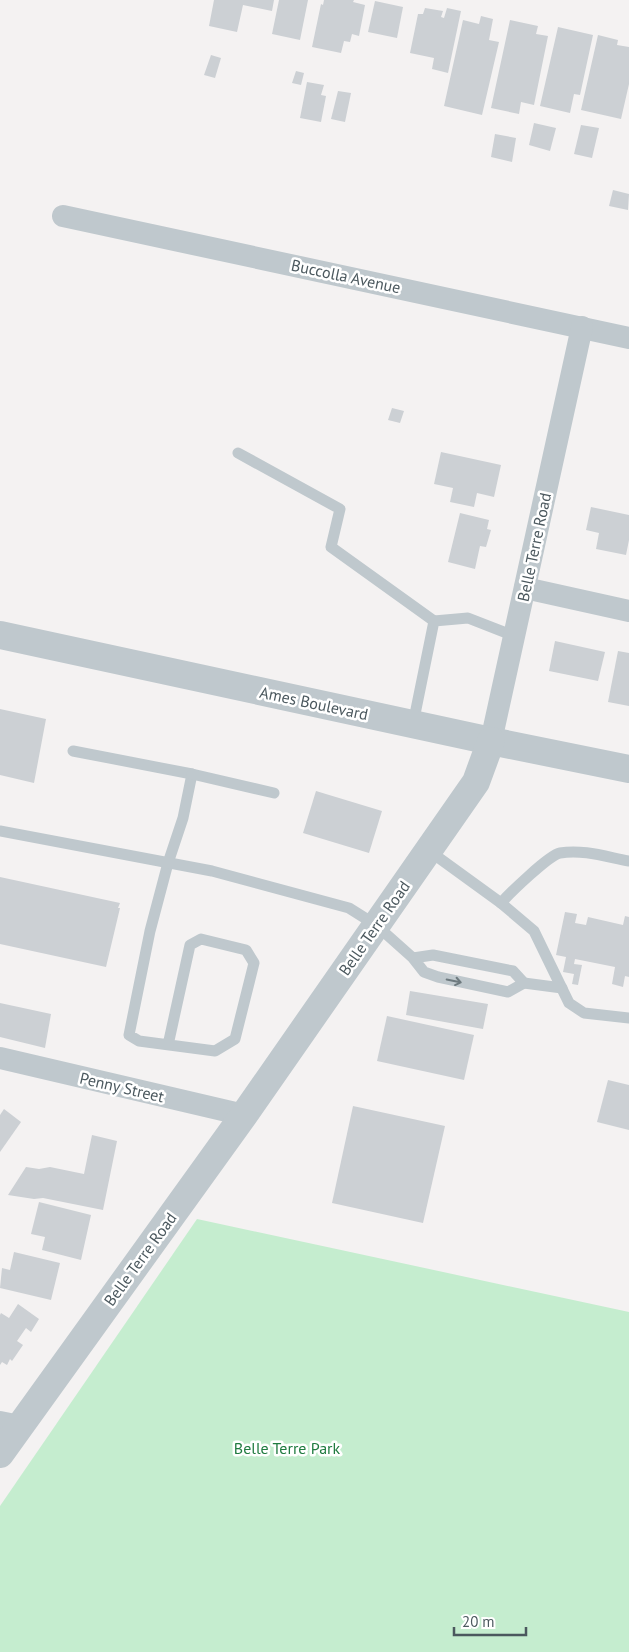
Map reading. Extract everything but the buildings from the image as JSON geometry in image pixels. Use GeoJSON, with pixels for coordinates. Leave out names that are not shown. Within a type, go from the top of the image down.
{"type":"FeatureCollection","features":[{"type":"Feature","properties":{"kind":"street","name":"Buccolla Avenue"},"geometry":{"type":"LineString","coordinates":[[63,216],[629,338]]}},
{"type":"Feature","properties":{"kind":"street","name":"Belle Terre Road"},"geometry":{"type":"LineString","coordinates":[[0,1454],[10,1424],[244,1115],[476,782],[491,741],[582,327]]}},
{"type":"Feature","properties":{"kind":"street"},"geometry":{"type":"LineString","coordinates":[[525,588],[629,611]]}},
{"type":"Feature","properties":{"kind":"street","name":"Ames Boulevard"},"geometry":{"type":"LineString","coordinates":[[0,635],[629,769]]}},
{"type":"Feature","properties":{"kind":"street","name":"Penny Street"},"geometry":{"type":"LineString","coordinates":[[0,1058],[244,1115]]}},
{"type":"Feature","properties":{"kind":"lane"},"geometry":{"type":"LineString","coordinates":[[238,454],[340,509],[332,547],[434,621],[468,618],[514,636]]}},
{"type":"Feature","properties":{"kind":"lane"},"geometry":{"type":"LineString","coordinates":[[413,724],[434,621]]}},
{"type":"Feature","properties":{"kind":"lane"},"geometry":{"type":"LineString","coordinates":[[73,751],[192,774],[274,793]]}},
{"type":"Feature","properties":{"kind":"lane"},"geometry":{"type":"LineString","coordinates":[[168,1044],[190,945],[201,940],[246,950],[254,962],[235,1039],[215,1051],[139,1040],[129,1035],[150,931],[168,863],[183,818],[192,774]]}},
{"type":"Feature","properties":{"kind":"lane"},"geometry":{"type":"LineString","coordinates":[[0,831],[212,870],[349,908],[376,925],[413,958],[424,972],[438,977],[508,992],[524,983],[562,988]]}},
{"type":"Feature","properties":{"kind":"lane"},"geometry":{"type":"LineString","coordinates":[[428,850],[501,903],[534,931],[569,1004],[584,1013],[629,1018]]}},
{"type":"Feature","properties":{"kind":"lane"},"geometry":{"type":"LineString","coordinates":[[501,903],[558,853],[581,852],[629,861]]}},
{"type":"Feature","properties":{"kind":"lane"},"geometry":{"type":"LineString","coordinates":[[413,958],[433,955],[513,970],[524,983]]}},
{"type":"Feature","properties":{"kind":"green space","name":"Belle Terre Park"},"geometry":{"type":"Polygon","coordinates":[[[197,1219],[629,1312],[629,1652],[0,1652],[0,1506],[197,1219]]]}}]}
